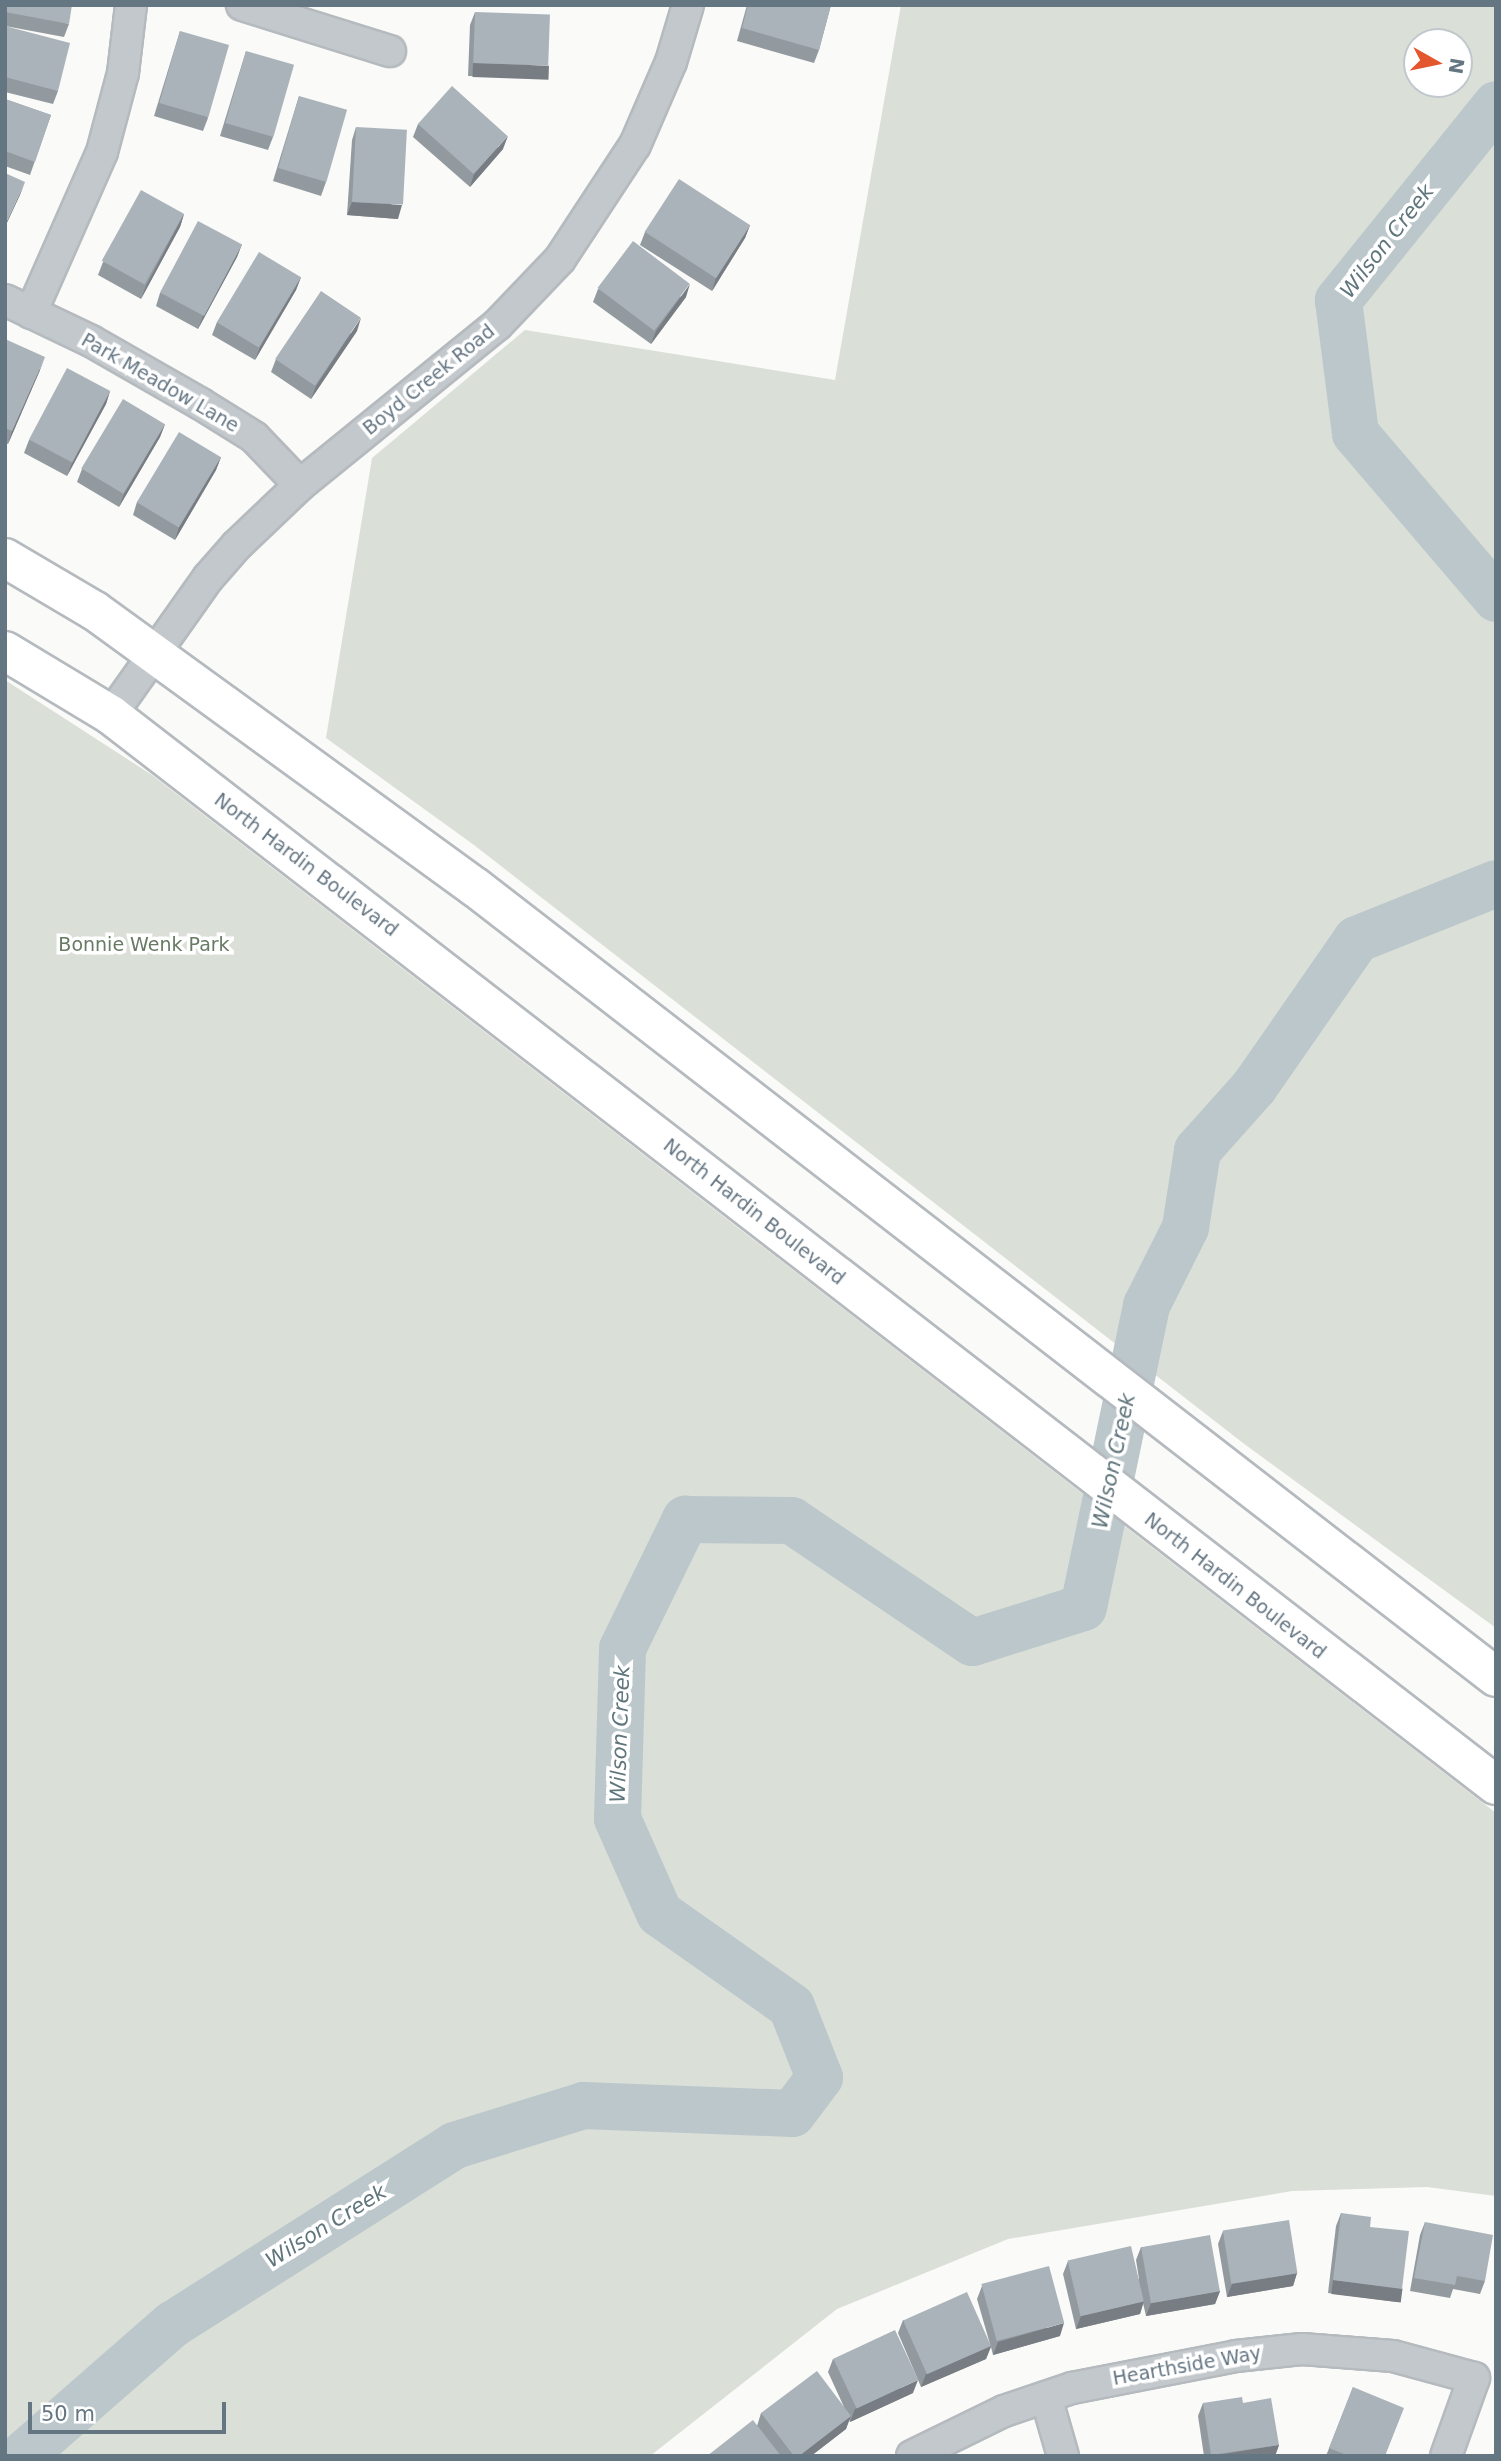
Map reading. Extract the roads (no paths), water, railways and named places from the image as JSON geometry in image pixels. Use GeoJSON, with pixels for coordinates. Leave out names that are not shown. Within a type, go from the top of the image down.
{"type":"FeatureCollection","features":[{"type":"Feature","properties":{"kind":"main road"},"geometry":{"type":"LineString","coordinates":[[5,558],[155,654],[475,887],[1496,1677]]}},
{"type":"Feature","properties":{"kind":"main road","name":"North Hardin Boulevard"},"geometry":{"type":"LineString","coordinates":[[5,651],[111,715],[1251,1599],[1496,1785]]}},
{"type":"Feature","properties":{"kind":"street"},"geometry":{"type":"LineString","coordinates":[[18,307],[102,152],[123,73],[131,5]]}},
{"type":"Feature","properties":{"kind":"street"},"geometry":{"type":"LineString","coordinates":[[242,5],[390,51]]}},
{"type":"Feature","properties":{"kind":"street","name":"Boyd Creek Road"},"geometry":{"type":"LineString","coordinates":[[111,715],[208,578],[300,485],[497,325],[560,259],[635,145],[671,62],[688,5]]}},
{"type":"Feature","properties":{"kind":"street","name":"Park Meadow Lane"},"geometry":{"type":"LineString","coordinates":[[18,307],[91,341],[233,424],[254,438],[300,485]]}},
{"type":"Feature","properties":{"kind":"street","name":"Hearthside Way"},"geometry":{"type":"LineString","coordinates":[[912,2456],[970,2425],[1046,2397],[1223,2358],[1302,2349],[1393,2356],[1474,2378],[1446,2456]]}},
{"type":"Feature","properties":{"kind":"street"},"geometry":{"type":"LineString","coordinates":[[1046,2397],[1063,2456]]}},
{"type":"Feature","properties":{"kind":"waterway","name":"Wilson Creek"},"geometry":{"type":"LineString","coordinates":[[1496,104],[1338,300],[1355,433],[1496,598]]}},
{"type":"Feature","properties":{"kind":"waterway","name":"Wilson Creek"},"geometry":{"type":"LineString","coordinates":[[21,2456],[172,2324],[454,2145],[583,2105],[792,2113],[819,2077],[791,2006],[659,1913],[617,1818],[622,1648],[685,1519],[791,1520],[972,1642],[1083,1607],[1146,1305],[1185,1227],[1197,1150],[1254,1086],[1356,939],[1496,883]]}},
{"type":"Feature","properties":{"kind":"park label","name":"Bonnie Wenk Park"},"geometry":{"type":"Point","coordinates":[144,945]}}]}
